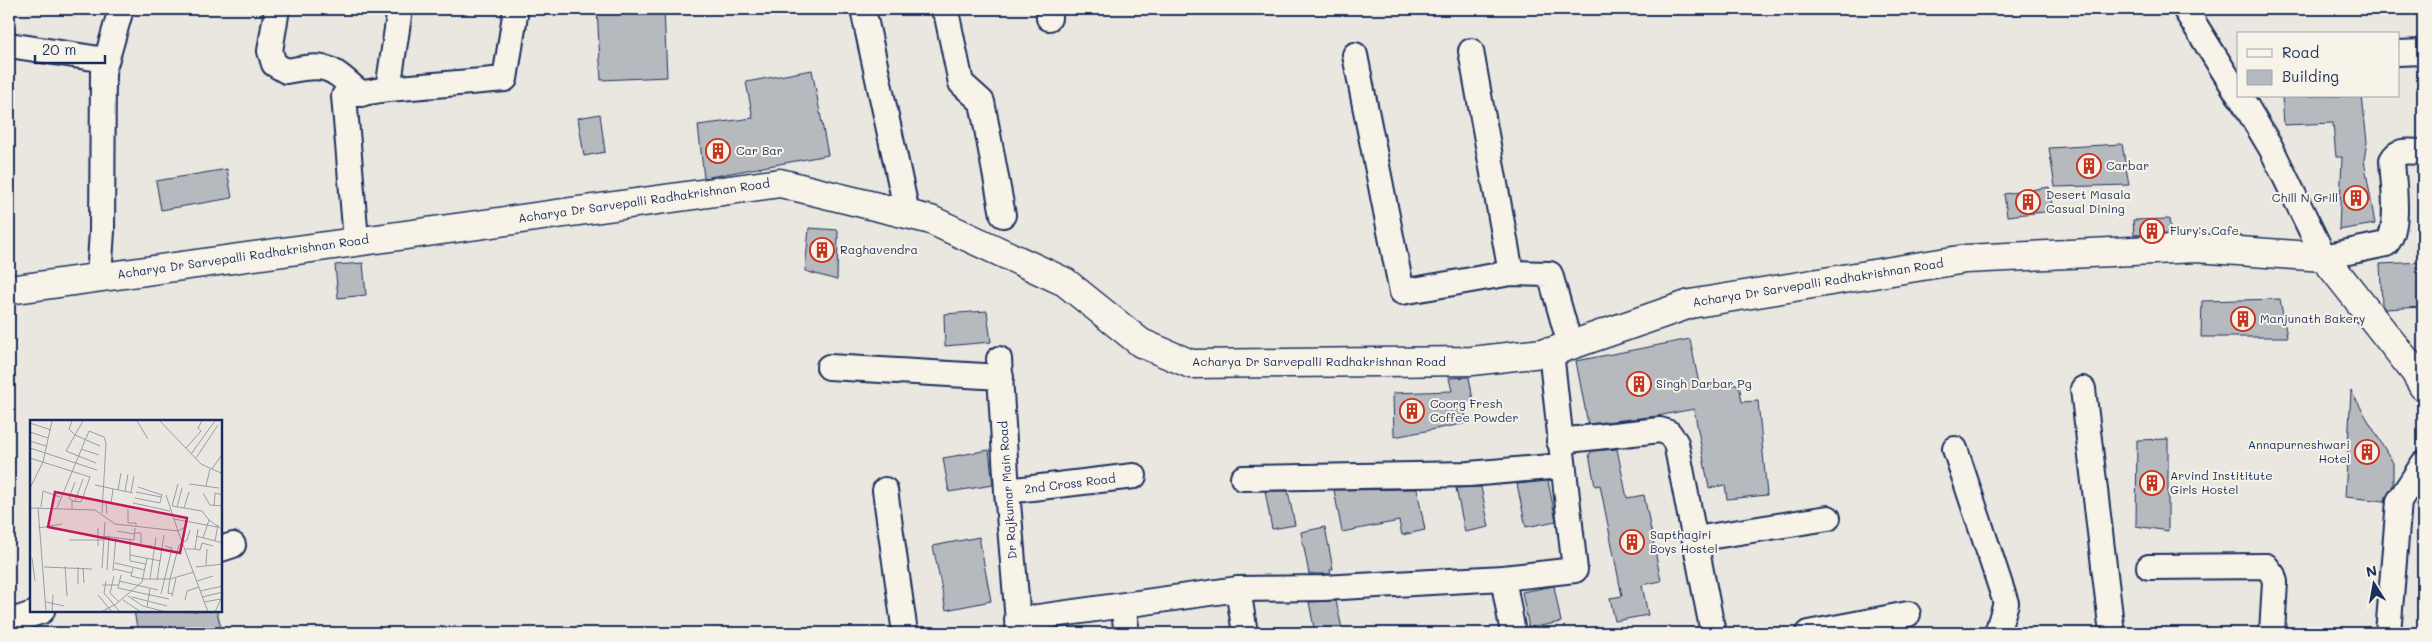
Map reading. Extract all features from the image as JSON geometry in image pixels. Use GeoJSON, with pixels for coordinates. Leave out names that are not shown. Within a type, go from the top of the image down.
{"type":"FeatureCollection","features":[{"type":"Feature","properties":{"kind":"street"},"geometry":{"type":"LineString","coordinates":[[99,277],[102,231],[102,72],[121,9]]}},
{"type":"Feature","properties":{"kind":"street"},"geometry":{"type":"LineString","coordinates":[[277,9],[270,51],[274,64],[286,71],[312,66],[332,70],[361,94]]}},
{"type":"Feature","properties":{"kind":"street"},"geometry":{"type":"LineString","coordinates":[[388,89],[400,9]]}},
{"type":"Feature","properties":{"kind":"street"},"geometry":{"type":"LineString","coordinates":[[356,240],[344,96],[388,89],[505,79],[516,9]]}},
{"type":"Feature","properties":{"kind":"street"},"geometry":{"type":"LineString","coordinates":[[863,9],[907,213]]}},
{"type":"Feature","properties":{"kind":"street"},"geometry":{"type":"LineString","coordinates":[[943,9],[947,16],[961,83],[982,102],[1004,215]]}},
{"type":"Feature","properties":{"kind":"street"},"geometry":{"type":"LineString","coordinates":[[2184,9],[2230,67],[2237,89]]}},
{"type":"Feature","properties":{"kind":"street"},"geometry":{"type":"LineString","coordinates":[[9,45],[106,60]]}},
{"type":"Feature","properties":{"kind":"street"},"geometry":{"type":"LineString","coordinates":[[1471,51],[1511,273]]}},
{"type":"Feature","properties":{"kind":"street"},"geometry":{"type":"LineString","coordinates":[[2400,53],[2423,52]]}},
{"type":"Feature","properties":{"kind":"street"},"geometry":{"type":"LineString","coordinates":[[1018,627],[1123,606],[1238,589],[1323,588],[1503,578],[1575,570],[1559,441],[1560,349],[1550,274],[1511,273],[1402,292],[1355,55]]}},
{"type":"Feature","properties":{"kind":"street"},"geometry":{"type":"LineString","coordinates":[[2241,98],[2271,148],[2324,257],[2415,372],[2423,386]]}},
{"type":"Feature","properties":{"kind":"street"},"geometry":{"type":"LineString","coordinates":[[2324,257],[2386,244],[2392,238],[2395,226],[2392,160],[2395,154],[2400,152],[2423,152]]}},
{"type":"Feature","properties":{"kind":"street","name":"Acharya Dr Sarvepalli Radhakrishnan Road"},"geometry":{"type":"LineString","coordinates":[[9,290],[356,240],[780,183],[931,220],[1065,282],[1141,343],[1191,364],[1472,361],[1560,349],[1690,304],[1965,259],[2196,248],[2324,257]]}},
{"type":"Feature","properties":{"kind":"street","name":"Dr Rajkumar Main Road"},"geometry":{"type":"LineString","coordinates":[[830,367],[1000,368],[1007,491],[1018,627]]}},
{"type":"Feature","properties":{"kind":"street"},"geometry":{"type":"LineString","coordinates":[[2083,390],[2112,633]]}},
{"type":"Feature","properties":{"kind":"street"},"geometry":{"type":"LineString","coordinates":[[1559,441],[1660,430],[1669,433],[1676,443],[1714,633]]}},
{"type":"Feature","properties":{"kind":"street"},"geometry":{"type":"LineString","coordinates":[[1955,449],[2006,603],[1997,633]]}},
{"type":"Feature","properties":{"kind":"street"},"geometry":{"type":"LineString","coordinates":[[2388,633],[2399,501],[2423,464]]}},
{"type":"Feature","properties":{"kind":"street"},"geometry":{"type":"LineString","coordinates":[[1244,478],[1469,474],[1562,466]]}},
{"type":"Feature","properties":{"kind":"street","name":"2nd Cross Road"},"geometry":{"type":"LineString","coordinates":[[1007,491],[1134,476]]}},
{"type":"Feature","properties":{"kind":"street"},"geometry":{"type":"LineString","coordinates":[[885,490],[905,633]]}},
{"type":"Feature","properties":{"kind":"street"},"geometry":{"type":"LineString","coordinates":[[1695,539],[1828,518]]}},
{"type":"Feature","properties":{"kind":"street"},"geometry":{"type":"LineString","coordinates":[[2149,567],[2266,566],[2273,575],[2275,582],[2272,633]]}},
{"type":"Feature","properties":{"kind":"street"},"geometry":{"type":"LineString","coordinates":[[1503,578],[1514,633]]}},
{"type":"Feature","properties":{"kind":"street"},"geometry":{"type":"LineString","coordinates":[[1238,589],[1245,633]]}},
{"type":"Feature","properties":{"kind":"street"},"geometry":{"type":"LineString","coordinates":[[1123,606],[1127,633]]}},
{"type":"Feature","properties":{"kind":"street"},"geometry":{"type":"LineString","coordinates":[[9,622],[39,612]]}},
{"type":"Feature","properties":{"kind":"street"},"geometry":{"type":"LineString","coordinates":[[1808,633],[1908,614]]}},
{"type":"Feature","properties":{"kind":"building"},"geometry":{"type":"Polygon","coordinates":[[[597,9],[664,9],[667,77],[601,80],[597,9]]]}},
{"type":"Feature","properties":{"kind":"building"},"geometry":{"type":"Polygon","coordinates":[[[812,70],[828,155],[704,178],[698,125],[753,118],[746,82],[812,70]]]}},
{"type":"Feature","properties":{"kind":"building"},"geometry":{"type":"Polygon","coordinates":[[[2282,98],[2362,98],[2367,142],[2364,160],[2375,224],[2339,230],[2342,157],[2336,157],[2333,123],[2284,125],[2282,98]]]}},
{"type":"Feature","properties":{"kind":"building"},"geometry":{"type":"Polygon","coordinates":[[[600,114],[605,152],[584,156],[578,118],[600,114]]]}},
{"type":"Feature","properties":{"kind":"building","name":"Carbar"},"geometry":{"type":"Polygon","coordinates":[[[2122,144],[2129,185],[2055,187],[2049,148],[2122,144]]]}},
{"type":"Feature","properties":{"kind":"building"},"geometry":{"type":"Polygon","coordinates":[[[227,169],[232,198],[161,210],[156,181],[227,169]]]}},
{"type":"Feature","properties":{"kind":"building","name":"Desert Masala Casual Dining"},"geometry":{"type":"Polygon","coordinates":[[[2049,187],[2053,211],[2007,216],[2004,194],[2049,187]]]}},
{"type":"Feature","properties":{"kind":"building","name":"Flury's Cafe"},"geometry":{"type":"Polygon","coordinates":[[[2169,219],[2171,234],[2134,235],[2133,220],[2169,219]]]}},
{"type":"Feature","properties":{"kind":"building","name":"Raghavendra"},"geometry":{"type":"Polygon","coordinates":[[[809,228],[838,230],[837,280],[805,271],[809,228]]]}},
{"type":"Feature","properties":{"kind":"building"},"geometry":{"type":"Polygon","coordinates":[[[2422,262],[2423,307],[2385,309],[2382,305],[2380,264],[2422,262]]]}},
{"type":"Feature","properties":{"kind":"building"},"geometry":{"type":"Polygon","coordinates":[[[363,263],[366,295],[338,298],[335,265],[363,263]]]}},
{"type":"Feature","properties":{"kind":"building","name":"Manjunath Bakery"},"geometry":{"type":"Polygon","coordinates":[[[2280,299],[2287,337],[2201,337],[2202,301],[2280,299]]]}},
{"type":"Feature","properties":{"kind":"building"},"geometry":{"type":"Polygon","coordinates":[[[987,311],[991,342],[945,346],[944,314],[987,311]]]}},
{"type":"Feature","properties":{"kind":"building"},"geometry":{"type":"Polygon","coordinates":[[[1690,339],[1700,389],[1739,384],[1742,402],[1758,401],[1767,495],[1727,499],[1725,485],[1709,488],[1694,409],[1657,416],[1588,424],[1576,361],[1690,339]]]}},
{"type":"Feature","properties":{"kind":"building"},"geometry":{"type":"Polygon","coordinates":[[[1469,377],[1473,400],[1463,402],[1467,423],[1394,437],[1393,393],[1452,391],[1449,378],[1469,377]]]}},
{"type":"Feature","properties":{"kind":"building","name":"Annapurneshwari Hotel"},"geometry":{"type":"Polygon","coordinates":[[[2351,391],[2393,463],[2393,486],[2385,501],[2345,497],[2351,391]]]}},
{"type":"Feature","properties":{"kind":"building","name":"Arvind Instititute Girls Hostel"},"geometry":{"type":"Polygon","coordinates":[[[2168,439],[2168,531],[2136,526],[2137,440],[2168,439]]]}},
{"type":"Feature","properties":{"kind":"building","name":"Sapthagiri Boys Hostel"},"geometry":{"type":"Polygon","coordinates":[[[1617,449],[1627,498],[1644,495],[1661,581],[1642,585],[1648,615],[1615,621],[1610,598],[1622,596],[1600,485],[1595,486],[1589,454],[1593,451],[1617,449]]]}},
{"type":"Feature","properties":{"kind":"building"},"geometry":{"type":"Polygon","coordinates":[[[989,450],[993,485],[949,492],[943,458],[989,450]]]}},
{"type":"Feature","properties":{"kind":"building"},"geometry":{"type":"Polygon","coordinates":[[[1548,481],[1556,521],[1526,527],[1517,484],[1548,481]]]}},
{"type":"Feature","properties":{"kind":"building"},"geometry":{"type":"Polygon","coordinates":[[[1481,487],[1489,527],[1465,532],[1456,488],[1481,487]]]}},
{"type":"Feature","properties":{"kind":"building"},"geometry":{"type":"Polygon","coordinates":[[[1417,489],[1425,530],[1402,535],[1399,521],[1342,532],[1334,490],[1417,489]]]}},
{"type":"Feature","properties":{"kind":"building"},"geometry":{"type":"Polygon","coordinates":[[[1265,491],[1288,491],[1295,525],[1272,529],[1265,491]]]}},
{"type":"Feature","properties":{"kind":"building"},"geometry":{"type":"Polygon","coordinates":[[[1325,527],[1333,569],[1330,570],[1331,574],[1309,574],[1301,532],[1325,527]]]}},
{"type":"Feature","properties":{"kind":"building"},"geometry":{"type":"Polygon","coordinates":[[[979,537],[991,601],[946,610],[933,546],[979,537]]]}},
{"type":"Feature","properties":{"kind":"building"},"geometry":{"type":"Polygon","coordinates":[[[1554,586],[1561,622],[1529,628],[1522,592],[1554,586]]]}},
{"type":"Feature","properties":{"kind":"building"},"geometry":{"type":"Polygon","coordinates":[[[1336,601],[1343,633],[1315,633],[1309,602],[1336,601]]]}},
{"type":"Feature","properties":{"kind":"building"},"geometry":{"type":"Polygon","coordinates":[[[134,612],[217,612],[222,633],[138,633],[134,612]]]}},
{"type":"Feature","properties":{"kind":"place","name":"Car Bar"},"geometry":{"type":"Point","coordinates":[718,151]}},
{"type":"Feature","properties":{"kind":"place","name":"Carbar"},"geometry":{"type":"Point","coordinates":[2089,166]}},
{"type":"Feature","properties":{"kind":"place","name":"Chill N Grill"},"geometry":{"type":"Point","coordinates":[2356,198]}},
{"type":"Feature","properties":{"kind":"place","name":"Desert Masala Casual Dining"},"geometry":{"type":"Point","coordinates":[2028,202]}},
{"type":"Feature","properties":{"kind":"place","name":"Flury's Cafe"},"geometry":{"type":"Point","coordinates":[2152,231]}},
{"type":"Feature","properties":{"kind":"place","name":"Raghavendra"},"geometry":{"type":"Point","coordinates":[822,250]}},
{"type":"Feature","properties":{"kind":"place","name":"Manjunath Bakery"},"geometry":{"type":"Point","coordinates":[2243,319]}},
{"type":"Feature","properties":{"kind":"place","name":"Singh Darbar Pg"},"geometry":{"type":"Point","coordinates":[1639,384]}},
{"type":"Feature","properties":{"kind":"place","name":"Coorg Fresh Coffee Powder"},"geometry":{"type":"Point","coordinates":[1412,411]}},
{"type":"Feature","properties":{"kind":"place","name":"Annapurneshwari Hotel"},"geometry":{"type":"Point","coordinates":[2367,452]}},
{"type":"Feature","properties":{"kind":"place","name":"Arvind Instititute Girls Hostel"},"geometry":{"type":"Point","coordinates":[2152,483]}},
{"type":"Feature","properties":{"kind":"place","name":"Sapthagiri Boys Hostel"},"geometry":{"type":"Point","coordinates":[1632,542]}}]}
